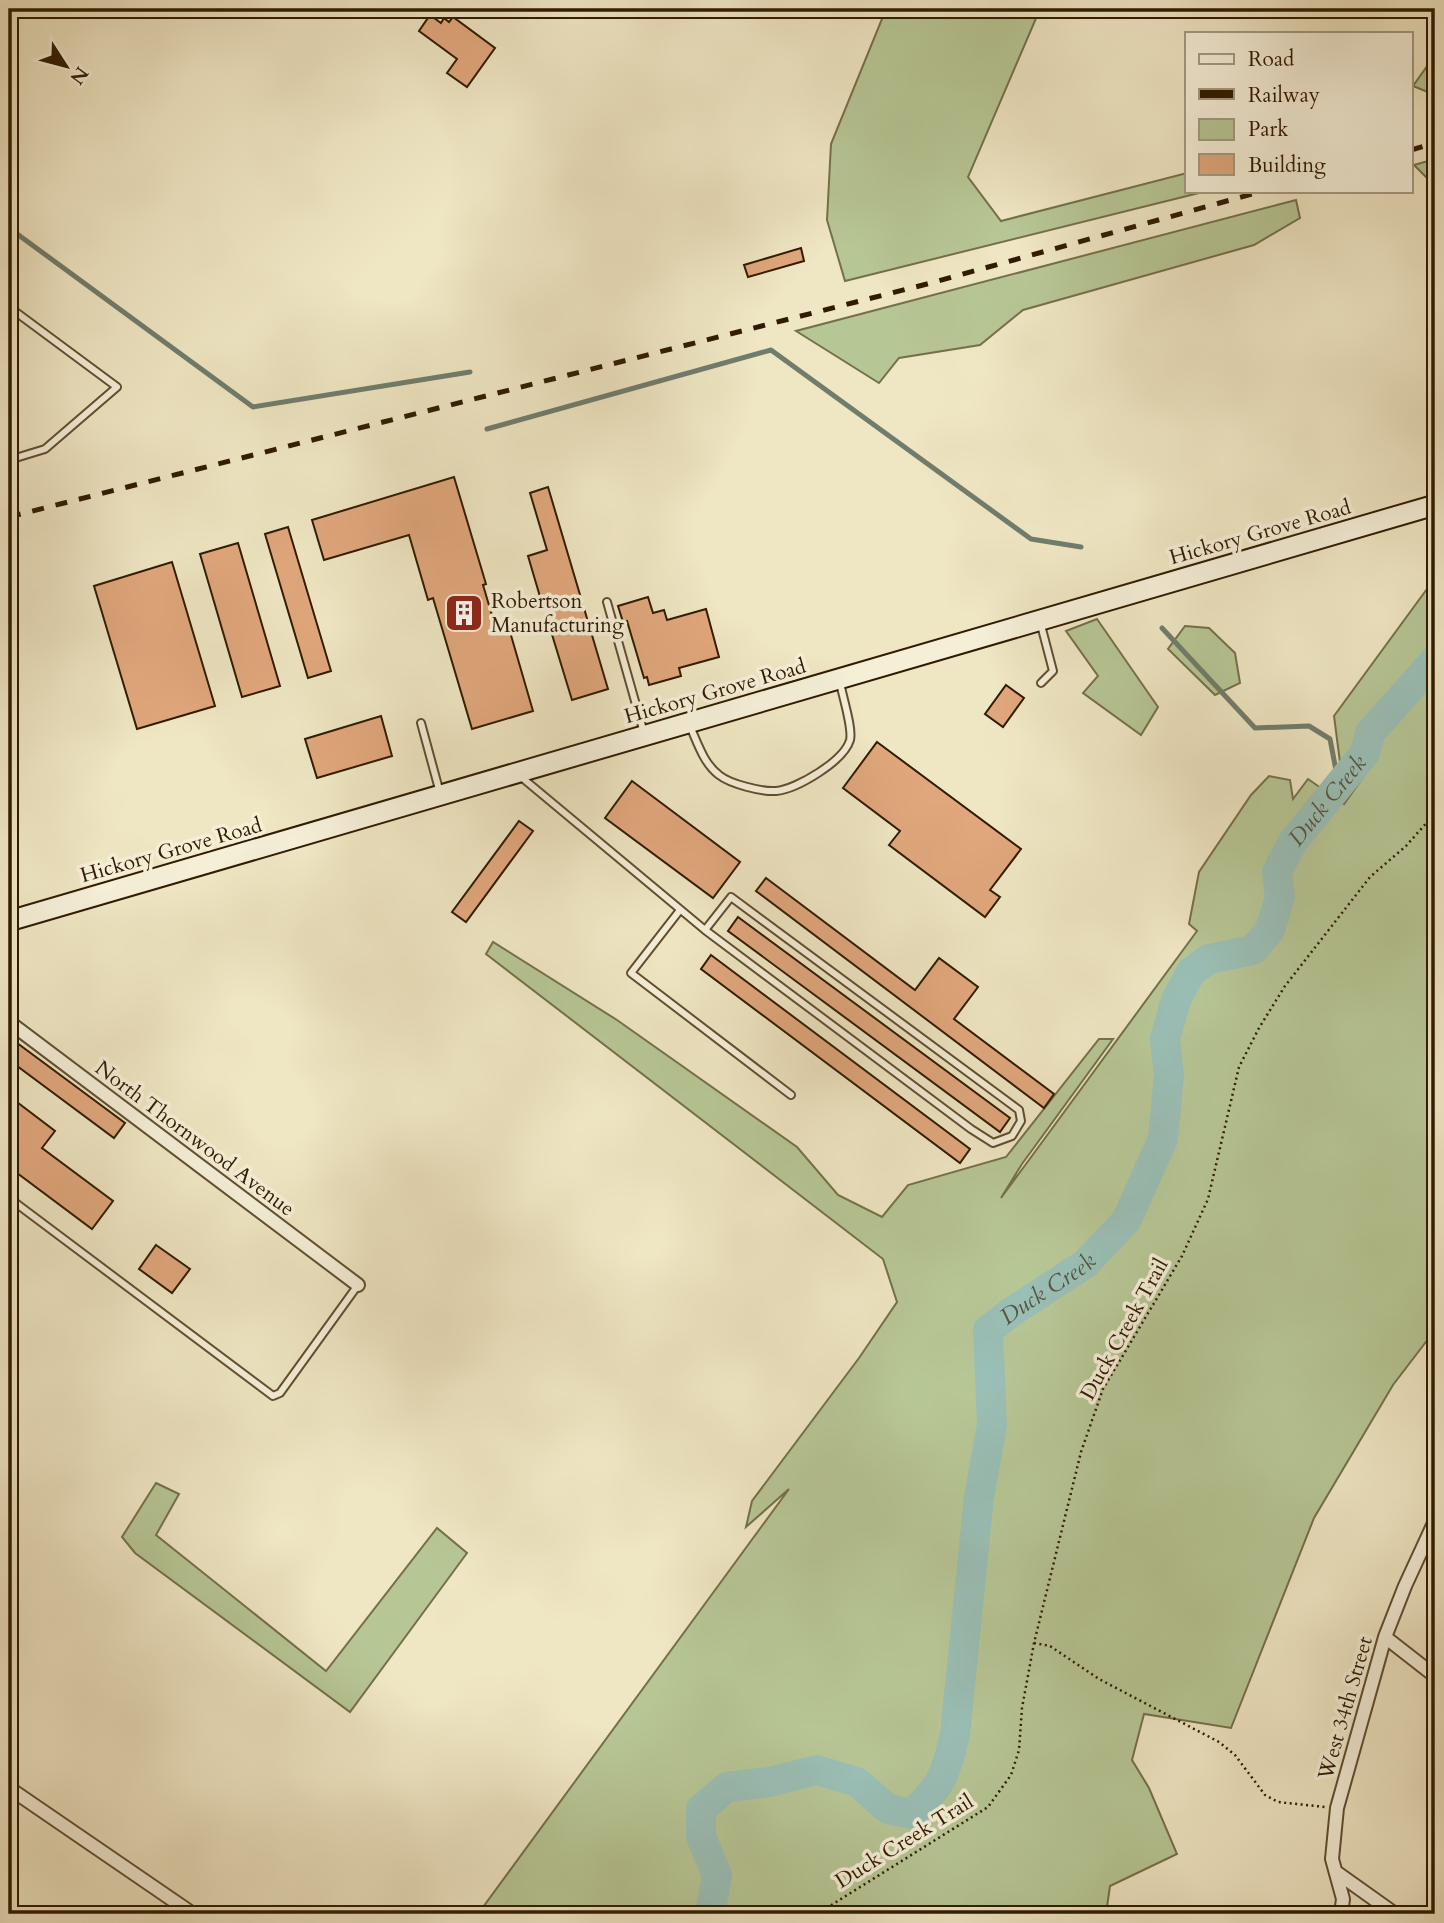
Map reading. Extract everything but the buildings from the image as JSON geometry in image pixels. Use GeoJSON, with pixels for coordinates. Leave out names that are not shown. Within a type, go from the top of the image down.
{"type":"FeatureCollection","features":[{"type":"Feature","properties":{"kind":"main road","name":"Hickory Grove Road"},"geometry":{"type":"LineString","coordinates":[[9,920],[1431,506]]}},
{"type":"Feature","properties":{"kind":"street","name":"North Thornwood Avenue"},"geometry":{"type":"LineString","coordinates":[[9,1022],[358,1285]]}},
{"type":"Feature","properties":{"kind":"street","name":"West 34th Street"},"geometry":{"type":"LineString","coordinates":[[1341,1914],[1343,1899],[1332,1859],[1338,1808],[1385,1637],[1435,1521]]}},
{"type":"Feature","properties":{"kind":"street"},"geometry":{"type":"LineString","coordinates":[[1385,1637],[1435,1676]]}},
{"type":"Feature","properties":{"kind":"street"},"geometry":{"type":"LineString","coordinates":[[9,1788],[193,1914]]}},
{"type":"Feature","properties":{"kind":"street"},"geometry":{"type":"LineString","coordinates":[[1336,1872],[1395,1914]]}},
{"type":"Feature","properties":{"kind":"lane"},"geometry":{"type":"LineString","coordinates":[[9,307],[117,387],[45,449],[9,460]]}},
{"type":"Feature","properties":{"kind":"lane"},"geometry":{"type":"LineString","coordinates":[[607,602],[645,735]]}},
{"type":"Feature","properties":{"kind":"lane"},"geometry":{"type":"LineString","coordinates":[[1040,620],[1053,671],[1041,683]]}},
{"type":"Feature","properties":{"kind":"lane"},"geometry":{"type":"LineString","coordinates":[[688,722],[705,760],[719,776],[746,787],[777,791],[815,776],[845,751],[851,737],[839,678]]}},
{"type":"Feature","properties":{"kind":"lane"},"geometry":{"type":"LineString","coordinates":[[421,723],[441,795]]}},
{"type":"Feature","properties":{"kind":"lane"},"geometry":{"type":"LineString","coordinates":[[516,773],[705,930],[971,1129],[993,1143],[1012,1136],[1021,1121],[1019,1110],[731,897],[705,930]]}},
{"type":"Feature","properties":{"kind":"lane"},"geometry":{"type":"LineString","coordinates":[[680,910],[631,972],[791,1095]]}},
{"type":"Feature","properties":{"kind":"lane"},"geometry":{"type":"LineString","coordinates":[[9,1198],[273,1396],[280,1393],[358,1285]]}},
{"type":"Feature","properties":{"kind":"path","name":"Duck Creek Trail"},"geometry":{"type":"LineString","coordinates":[[817,1914],[988,1807],[1011,1775],[1018,1750],[1022,1708],[1034,1643],[1081,1452],[1103,1389],[1182,1256],[1208,1199],[1239,1067],[1285,986],[1370,877],[1406,846],[1435,809]]}},
{"type":"Feature","properties":{"kind":"path"},"geometry":{"type":"LineString","coordinates":[[1034,1643],[1050,1646],[1099,1679],[1219,1742],[1235,1755],[1265,1795],[1278,1802],[1338,1808]]}},
{"type":"Feature","properties":{"kind":"green space"},"geometry":{"type":"Polygon","coordinates":[[[886,9],[1040,9],[968,177],[1001,221],[1185,174],[1185,192],[1203,192],[845,281],[827,220],[831,144],[886,9]]]}},
{"type":"Feature","properties":{"kind":"green space"},"geometry":{"type":"Polygon","coordinates":[[[1435,55],[1435,95],[1413,86],[1435,55]]]}},
{"type":"Feature","properties":{"kind":"green space"},"geometry":{"type":"Polygon","coordinates":[[[1435,159],[1435,186],[1414,165],[1435,159]]]}},
{"type":"Feature","properties":{"kind":"green space"},"geometry":{"type":"Polygon","coordinates":[[[1296,200],[1300,218],[1254,245],[1023,310],[980,345],[899,358],[879,383],[796,331],[1296,200]]]}},
{"type":"Feature","properties":{"kind":"green space"},"geometry":{"type":"Polygon","coordinates":[[[1435,578],[1435,1330],[1393,1385],[1314,1518],[1231,1728],[1144,1714],[1132,1760],[1149,1788],[1177,1854],[1110,1886],[1106,1914],[478,1914],[789,1489],[746,1527],[752,1501],[859,1358],[897,1302],[883,1259],[486,954],[493,942],[617,1020],[797,1147],[838,1195],[882,1217],[908,1185],[1006,1157],[1099,1039],[1113,1039],[1022,1164],[1001,1198],[1197,931],[1189,924],[1199,872],[1251,795],[1269,776],[1290,780],[1293,799],[1308,779],[1344,804],[1366,773],[1404,685],[1369,725],[1354,778],[1341,770],[1334,716],[1435,578]]]}},
{"type":"Feature","properties":{"kind":"green space"},"geometry":{"type":"Polygon","coordinates":[[[1097,619],[1158,707],[1141,735],[1083,693],[1098,676],[1066,631],[1097,619]]]}},
{"type":"Feature","properties":{"kind":"green space"},"geometry":{"type":"Polygon","coordinates":[[[1185,626],[1209,628],[1235,653],[1240,683],[1215,695],[1168,649],[1185,626]]]}},
{"type":"Feature","properties":{"kind":"green space"},"geometry":{"type":"Polygon","coordinates":[[[156,1483],[179,1494],[156,1535],[326,1671],[437,1528],[467,1553],[350,1712],[135,1553],[122,1537],[156,1483]]]}},
{"type":"Feature","properties":{"kind":"waterway"},"geometry":{"type":"LineString","coordinates":[[9,228],[253,407],[470,372]]}},
{"type":"Feature","properties":{"kind":"waterway"},"geometry":{"type":"LineString","coordinates":[[487,429],[771,350],[1031,539],[1081,547]]}},
{"type":"Feature","properties":{"kind":"waterway"},"geometry":{"type":"LineString","coordinates":[[1162,628],[1255,728],[1309,726],[1330,739],[1339,786]]}},
{"type":"Feature","properties":{"kind":"waterway","name":"Duck Creek"},"geometry":{"type":"LineString","coordinates":[[710,1914],[717,1875],[701,1837],[701,1809],[727,1787],[769,1782],[817,1770],[857,1782],[888,1809],[912,1814],[936,1787],[949,1760],[955,1734],[979,1497],[992,1425],[988,1330],[1085,1264],[1126,1221],[1163,1139],[1169,1075],[1165,1039],[1176,1000],[1191,972],[1209,959],[1253,950],[1270,930],[1280,897],[1277,872],[1292,843],[1365,753],[1370,733],[1435,660]]}},
{"type":"Feature","properties":{"kind":"railway"},"geometry":{"type":"LineString","coordinates":[[1412,150],[1435,143]]}},
{"type":"Feature","properties":{"kind":"railway"},"geometry":{"type":"LineString","coordinates":[[9,517],[927,284],[1259,192]]}},
{"type":"Feature","properties":{"kind":"place","name":"Robertson Manufacturing"},"geometry":{"type":"Point","coordinates":[464,613]}}]}
